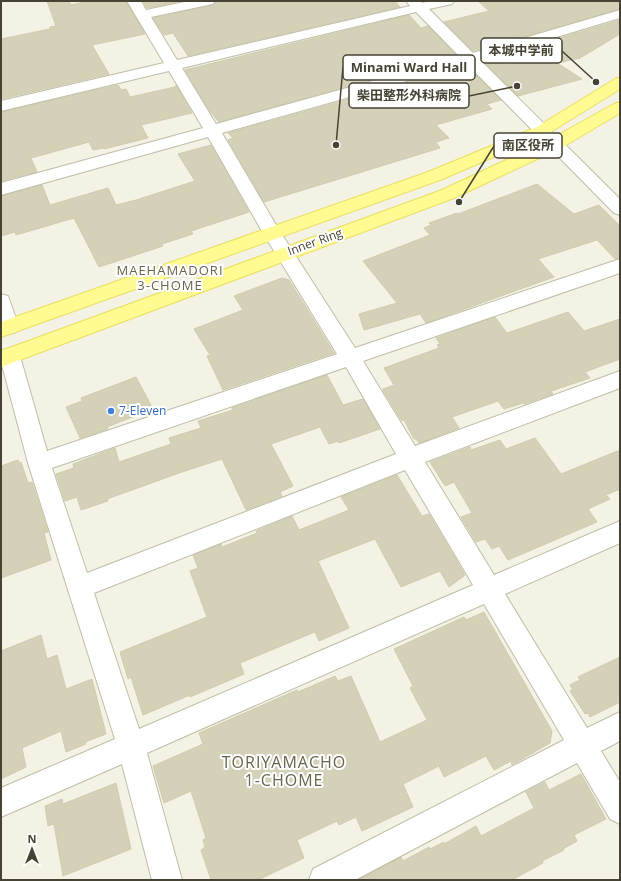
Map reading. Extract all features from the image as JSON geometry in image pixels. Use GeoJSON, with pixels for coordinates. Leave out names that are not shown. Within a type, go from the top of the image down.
{"type":"FeatureCollection","features":[{"type":"Feature","properties":{"kind":"main road","name":"Inner Ring"},"geometry":{"type":"LineString","coordinates":[[5,329],[434,176],[543,130],[620,82]]}},
{"type":"Feature","properties":{"kind":"main road","name":"Inner Ring"},"geometry":{"type":"LineString","coordinates":[[6,357],[284,253],[448,194],[556,144],[620,107]]}},
{"type":"Feature","properties":{"kind":"street"},"geometry":{"type":"LineString","coordinates":[[208,1],[138,8],[284,253],[350,357],[620,809]]}},
{"type":"Feature","properties":{"kind":"street"},"geometry":{"type":"LineString","coordinates":[[1,106],[173,66],[416,4],[447,1]]}},
{"type":"Feature","properties":{"kind":"street"},"geometry":{"type":"LineString","coordinates":[[416,4],[620,209]]}},
{"type":"Feature","properties":{"kind":"street"},"geometry":{"type":"LineString","coordinates":[[1,189],[471,58],[620,14]]}},
{"type":"Feature","properties":{"kind":"street"},"geometry":{"type":"LineString","coordinates":[[39,463],[620,266]]}},
{"type":"Feature","properties":{"kind":"street"},"geometry":{"type":"LineString","coordinates":[[1,301],[5,329]]}},
{"type":"Feature","properties":{"kind":"street"},"geometry":{"type":"LineString","coordinates":[[6,357],[131,746],[167,880]]}},
{"type":"Feature","properties":{"kind":"street"},"geometry":{"type":"LineString","coordinates":[[80,587],[410,458],[620,379]]}},
{"type":"Feature","properties":{"kind":"street"},"geometry":{"type":"LineString","coordinates":[[1,803],[620,532]]}},
{"type":"Feature","properties":{"kind":"street"},"geometry":{"type":"LineString","coordinates":[[324,880],[620,726]]}},
{"type":"Feature","properties":{"kind":"building"},"geometry":{"type":"Polygon","coordinates":[[[47,1],[69,1],[71,5],[89,1],[126,1],[145,34],[92,45],[109,74],[1,99],[1,39],[50,29],[50,27],[56,26],[47,1]]]}},
{"type":"Feature","properties":{"kind":"building"},"geometry":{"type":"Polygon","coordinates":[[[143,1],[182,1],[147,8],[143,1]]]}},
{"type":"Feature","properties":{"kind":"building"},"geometry":{"type":"Polygon","coordinates":[[[216,1],[395,1],[400,7],[188,56],[173,33],[164,35],[153,18],[213,5],[216,1]]]}},
{"type":"Feature","properties":{"kind":"building"},"geometry":{"type":"Polygon","coordinates":[[[478,1],[620,1],[620,9],[473,51],[444,22],[489,11],[478,1]]]}},
{"type":"Feature","properties":{"kind":"building"},"geometry":{"type":"Polygon","coordinates":[[[409,15],[421,28],[428,26],[457,56],[219,122],[209,110],[185,70],[409,15]]]}},
{"type":"Feature","properties":{"kind":"building"},"geometry":{"type":"Polygon","coordinates":[[[620,20],[620,34],[580,58],[557,63],[582,79],[518,96],[483,61],[620,20]]]}},
{"type":"Feature","properties":{"kind":"building"},"geometry":{"type":"Polygon","coordinates":[[[467,66],[501,100],[487,104],[492,109],[436,125],[449,138],[436,142],[440,148],[264,202],[228,140],[233,138],[228,133],[467,66]]]}},
{"type":"Feature","properties":{"kind":"building"},"geometry":{"type":"Polygon","coordinates":[[[118,85],[121,90],[126,89],[130,97],[175,87],[176,85],[192,113],[141,125],[148,138],[104,149],[93,150],[89,142],[31,158],[37,172],[1,181],[1,112],[118,85]]]}},
{"type":"Feature","properties":{"kind":"building"},"geometry":{"type":"Polygon","coordinates":[[[211,145],[249,212],[191,231],[193,234],[162,244],[163,246],[99,267],[74,218],[16,235],[15,232],[1,236],[1,196],[42,185],[50,205],[108,188],[116,205],[195,181],[178,154],[211,145]]]}},
{"type":"Feature","properties":{"kind":"building"},"geometry":{"type":"Polygon","coordinates":[[[537,184],[574,214],[599,205],[620,226],[620,258],[615,259],[597,240],[538,259],[554,277],[426,323],[420,314],[364,330],[359,314],[397,303],[363,261],[430,235],[424,228],[431,225],[429,223],[457,213],[458,214],[537,184]]]}},
{"type":"Feature","properties":{"kind":"building"},"geometry":{"type":"Polygon","coordinates":[[[282,278],[289,280],[334,353],[223,390],[207,356],[210,355],[194,329],[243,310],[234,296],[282,278]]]}},
{"type":"Feature","properties":{"kind":"building"},"geometry":{"type":"Polygon","coordinates":[[[568,312],[584,331],[620,319],[620,359],[585,372],[590,378],[551,391],[553,394],[504,409],[498,401],[452,417],[459,428],[419,443],[416,439],[414,439],[404,420],[402,421],[384,392],[383,389],[394,385],[384,368],[439,348],[437,345],[440,344],[436,338],[495,317],[507,333],[568,312]]]}},
{"type":"Feature","properties":{"kind":"building"},"geometry":{"type":"Polygon","coordinates":[[[327,375],[343,405],[363,399],[380,429],[339,443],[338,441],[329,444],[320,427],[271,444],[293,486],[280,492],[282,496],[246,510],[222,459],[107,499],[108,501],[81,510],[77,497],[65,501],[56,474],[74,468],[73,464],[115,448],[119,462],[171,444],[169,438],[201,428],[198,421],[233,410],[232,408],[327,375]]]}},
{"type":"Feature","properties":{"kind":"building"},"geometry":{"type":"Polygon","coordinates":[[[136,377],[153,409],[107,427],[108,429],[80,438],[66,407],[82,401],[81,398],[136,377]]]}},
{"type":"Feature","properties":{"kind":"building"},"geometry":{"type":"Polygon","coordinates":[[[535,438],[561,474],[620,450],[620,489],[606,495],[610,499],[588,509],[597,522],[508,560],[499,546],[492,549],[485,539],[476,542],[461,517],[472,513],[454,482],[445,486],[430,462],[470,447],[471,450],[500,440],[506,449],[535,438]]]}},
{"type":"Feature","properties":{"kind":"building"},"geometry":{"type":"Polygon","coordinates":[[[18,460],[19,463],[21,462],[28,483],[32,482],[48,532],[44,533],[51,560],[1,578],[1,466],[18,460]]]}},
{"type":"Feature","properties":{"kind":"building"},"geometry":{"type":"Polygon","coordinates":[[[397,475],[422,516],[429,514],[465,575],[449,587],[440,571],[401,587],[375,539],[318,561],[349,628],[319,641],[315,632],[240,663],[244,674],[143,715],[131,677],[128,679],[120,652],[207,617],[190,571],[198,568],[193,555],[221,544],[222,547],[257,533],[256,531],[292,516],[299,530],[349,510],[341,497],[397,475]]]}},
{"type":"Feature","properties":{"kind":"building"},"geometry":{"type":"Polygon","coordinates":[[[484,612],[552,731],[550,743],[512,765],[511,761],[494,770],[486,756],[444,777],[439,766],[403,784],[413,807],[362,831],[356,817],[339,825],[337,821],[297,840],[304,858],[258,880],[211,880],[201,850],[205,847],[203,840],[206,838],[191,791],[164,803],[153,766],[203,744],[199,733],[297,690],[298,692],[335,676],[338,681],[351,676],[380,742],[427,720],[410,688],[413,686],[394,649],[464,617],[466,620],[484,612]]]}},
{"type":"Feature","properties":{"kind":"building"},"geometry":{"type":"Polygon","coordinates":[[[41,635],[47,659],[57,655],[66,689],[92,679],[106,734],[85,742],[86,744],[66,752],[61,731],[22,748],[26,767],[1,779],[1,651],[41,635]]]}},
{"type":"Feature","properties":{"kind":"building"},"geometry":{"type":"Polygon","coordinates":[[[620,657],[620,702],[590,717],[588,713],[585,714],[570,691],[573,690],[570,685],[580,680],[578,677],[620,657]]]}},
{"type":"Feature","properties":{"kind":"building"},"geometry":{"type":"Polygon","coordinates":[[[581,774],[606,819],[574,835],[577,841],[563,849],[564,850],[542,861],[543,863],[512,880],[358,880],[401,857],[403,861],[429,847],[430,849],[444,842],[444,844],[476,826],[481,836],[534,808],[526,792],[545,782],[549,790],[581,774]]]}},
{"type":"Feature","properties":{"kind":"building"},"geometry":{"type":"Polygon","coordinates":[[[116,783],[131,849],[63,876],[54,824],[48,826],[45,806],[62,799],[63,804],[116,783]]]}},
{"type":"Feature","properties":{"kind":"place","name":"本城中学前"},"geometry":{"type":"Point","coordinates":[596,82]}},
{"type":"Feature","properties":{"kind":"place","name":"柴田整形外科病院"},"geometry":{"type":"Point","coordinates":[517,86]}},
{"type":"Feature","properties":{"kind":"place","name":"Minami Ward Hall"},"geometry":{"type":"Point","coordinates":[336,145]}},
{"type":"Feature","properties":{"kind":"place","name":"南区役所"},"geometry":{"type":"Point","coordinates":[459,202]}},
{"type":"Feature","properties":{"kind":"place","name":"7-Eleven"},"geometry":{"type":"Point","coordinates":[111,411]}},
{"type":"Feature","properties":{"kind":"district","name":"MAEHAMADORI 3-CHOME"},"geometry":{"type":"Point","coordinates":[170,278]}},
{"type":"Feature","properties":{"kind":"district","name":"TORIYAMACHO 1-CHOME"},"geometry":{"type":"Point","coordinates":[284,771]}}]}
